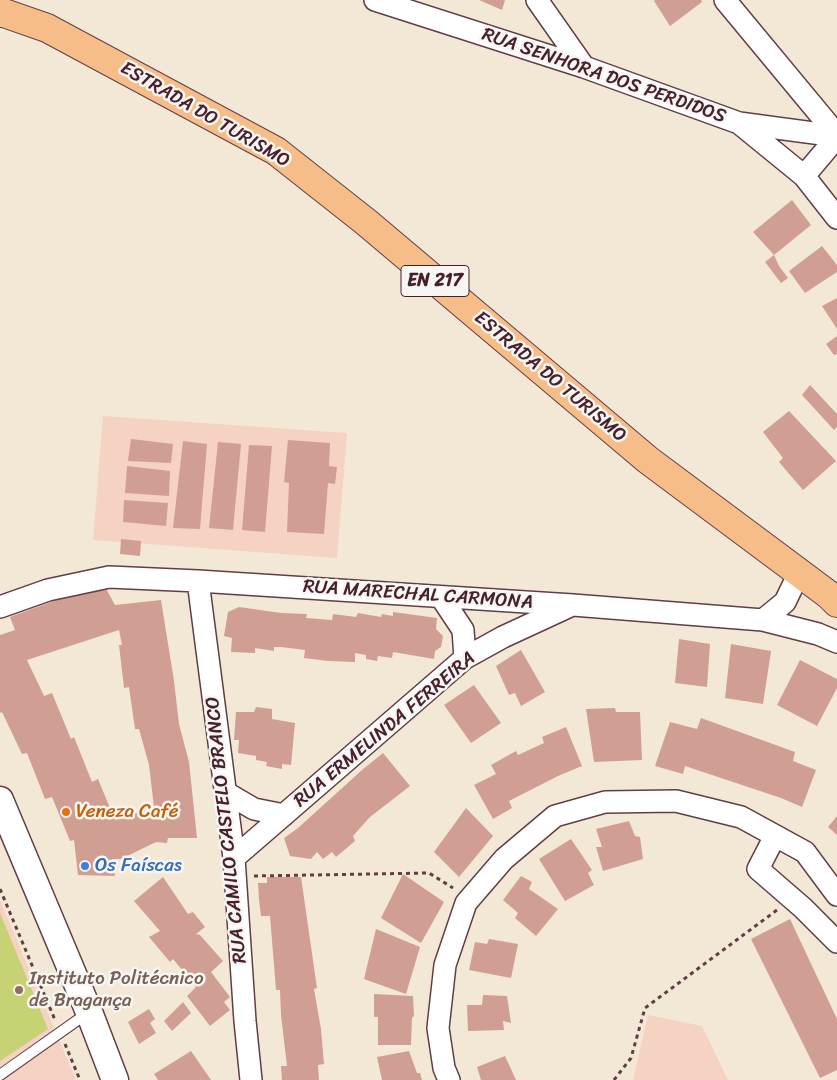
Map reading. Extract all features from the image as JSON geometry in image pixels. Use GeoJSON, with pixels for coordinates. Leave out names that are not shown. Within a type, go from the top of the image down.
{"type":"FeatureCollection","features":[{"type":"Feature","properties":{"kind":"main road","name":"ESTRADA DO TURISMO"},"geometry":{"type":"LineString","coordinates":[[0,13],[47,28],[276,151],[366,222],[648,460],[837,603]]}},
{"type":"Feature","properties":{"kind":"street","name":"RUA SENHORA DOS PERDIDOS"},"geometry":{"type":"LineString","coordinates":[[375,0],[584,67],[739,123],[837,136]]}},
{"type":"Feature","properties":{"kind":"street"},"geometry":{"type":"LineString","coordinates":[[537,0],[584,67]]}},
{"type":"Feature","properties":{"kind":"street"},"geometry":{"type":"LineString","coordinates":[[725,0],[837,136],[804,176]]}},
{"type":"Feature","properties":{"kind":"street"},"geometry":{"type":"LineString","coordinates":[[739,123],[804,176],[837,218]]}},
{"type":"Feature","properties":{"kind":"street"},"geometry":{"type":"LineString","coordinates":[[763,620],[785,602],[799,573]]}},
{"type":"Feature","properties":{"kind":"street","name":"RUA MARECHAL CARMONA"},"geometry":{"type":"LineString","coordinates":[[0,607],[48,590],[109,577],[441,596],[763,620],[818,634],[837,642]]}},
{"type":"Feature","properties":{"kind":"street","name":"RUA CAMILO CASTELO BRANCO"},"geometry":{"type":"LineString","coordinates":[[198,582],[234,867],[251,1080]]}},
{"type":"Feature","properties":{"kind":"street"},"geometry":{"type":"LineString","coordinates":[[441,596],[463,630],[465,658]]}},
{"type":"Feature","properties":{"kind":"street","name":"RUA ERMELINDA FERREIRA"},"geometry":{"type":"LineString","coordinates":[[234,867],[284,814],[465,658],[503,637],[573,605]]}},
{"type":"Feature","properties":{"kind":"street"},"geometry":{"type":"LineString","coordinates":[[225,792],[254,809],[284,814]]}},
{"type":"Feature","properties":{"kind":"street"},"geometry":{"type":"LineString","coordinates":[[0,800],[89,1012],[115,1080]]}},
{"type":"Feature","properties":{"kind":"street"},"geometry":{"type":"LineString","coordinates":[[449,1080],[444,1068],[438,1028],[445,965],[466,903],[504,859],[554,816],[605,802],[676,801],[741,817],[805,852],[837,895]]}},
{"type":"Feature","properties":{"kind":"street"},"geometry":{"type":"LineString","coordinates":[[775,836],[758,870],[804,908],[837,942]]}},
{"type":"Feature","properties":{"kind":"lane"},"geometry":{"type":"LineString","coordinates":[[0,1074],[89,1012]]}},
{"type":"Feature","properties":{"kind":"path"},"geometry":{"type":"LineString","coordinates":[[234,867],[429,873],[470,900]]}},
{"type":"Feature","properties":{"kind":"path"},"geometry":{"type":"LineString","coordinates":[[0,889],[80,1080]]}},
{"type":"Feature","properties":{"kind":"path"},"geometry":{"type":"LineString","coordinates":[[614,1080],[631,1058],[644,1008],[792,898]]}},
{"type":"Feature","properties":{"kind":"shaded area"},"geometry":{"type":"Polygon","coordinates":[[[103,416],[347,433],[337,558],[93,540],[103,416]]]}},
{"type":"Feature","properties":{"kind":"shaded area","name":"Instituto Politécnico de Bragança"},"geometry":{"type":"Polygon","coordinates":[[[0,900],[76,1080],[0,1080],[0,900]]]}},
{"type":"Feature","properties":{"kind":"shaded area"},"geometry":{"type":"Polygon","coordinates":[[[648,1015],[702,1026],[728,1080],[633,1080],[648,1015]]]}},
{"type":"Feature","properties":{"kind":"green space"},"geometry":{"type":"Polygon","coordinates":[[[0,913],[48,1029],[0,1061],[0,913]]]}},
{"type":"Feature","properties":{"kind":"building"},"geometry":{"type":"Polygon","coordinates":[[[479,0],[505,0],[502,10],[479,0]]]}},
{"type":"Feature","properties":{"kind":"building"},"geometry":{"type":"Polygon","coordinates":[[[655,0],[701,0],[702,2],[670,26],[655,0]]]}},
{"type":"Feature","properties":{"kind":"building"},"geometry":{"type":"Polygon","coordinates":[[[792,200],[811,225],[774,255],[753,232],[792,200]]]}},
{"type":"Feature","properties":{"kind":"building"},"geometry":{"type":"Polygon","coordinates":[[[822,246],[837,265],[837,272],[805,293],[789,271],[822,246]]]}},
{"type":"Feature","properties":{"kind":"building"},"geometry":{"type":"Polygon","coordinates":[[[774,255],[788,278],[781,283],[765,262],[774,255]]]}},
{"type":"Feature","properties":{"kind":"building"},"geometry":{"type":"Polygon","coordinates":[[[837,298],[837,329],[822,306],[837,298]]]}},
{"type":"Feature","properties":{"kind":"building"},"geometry":{"type":"Polygon","coordinates":[[[837,336],[837,354],[834,355],[826,344],[837,336]]]}},
{"type":"Feature","properties":{"kind":"building"},"geometry":{"type":"Polygon","coordinates":[[[810,385],[837,414],[837,427],[834,430],[802,395],[810,385]]]}},
{"type":"Feature","properties":{"kind":"building"},"geometry":{"type":"Polygon","coordinates":[[[789,411],[836,461],[803,490],[779,462],[783,458],[763,432],[789,411]]]}},
{"type":"Feature","properties":{"kind":"building"},"geometry":{"type":"Polygon","coordinates":[[[131,439],[173,444],[171,463],[128,461],[131,439]]]}},
{"type":"Feature","properties":{"kind":"building"},"geometry":{"type":"Polygon","coordinates":[[[288,440],[330,443],[329,466],[337,467],[335,484],[328,483],[324,534],[287,532],[289,483],[284,482],[288,440]]]}},
{"type":"Feature","properties":{"kind":"building"},"geometry":{"type":"Polygon","coordinates":[[[183,441],[207,444],[200,529],[173,528],[183,441]]]}},
{"type":"Feature","properties":{"kind":"building"},"geometry":{"type":"Polygon","coordinates":[[[218,442],[241,444],[233,530],[209,528],[218,442]]]}},
{"type":"Feature","properties":{"kind":"building"},"geometry":{"type":"Polygon","coordinates":[[[249,445],[272,446],[265,532],[242,530],[249,445]]]}},
{"type":"Feature","properties":{"kind":"building"},"geometry":{"type":"Polygon","coordinates":[[[127,466],[170,471],[169,496],[125,493],[127,466]]]}},
{"type":"Feature","properties":{"kind":"building"},"geometry":{"type":"Polygon","coordinates":[[[124,500],[168,503],[166,526],[123,522],[124,500]]]}},
{"type":"Feature","properties":{"kind":"building"},"geometry":{"type":"Polygon","coordinates":[[[121,539],[141,541],[140,556],[120,554],[121,539]]]}},
{"type":"Feature","properties":{"kind":"building"},"geometry":{"type":"Polygon","coordinates":[[[103,583],[115,605],[161,600],[179,724],[189,762],[197,838],[168,838],[167,843],[156,842],[121,859],[112,859],[115,876],[78,875],[74,840],[70,841],[52,797],[45,799],[27,753],[22,754],[2,712],[0,713],[0,635],[15,630],[10,617],[103,583]],[[119,630],[27,660],[44,696],[52,693],[71,739],[74,737],[92,782],[98,779],[115,820],[154,807],[149,765],[139,729],[135,729],[129,687],[124,688],[119,645],[122,645],[119,630]]]}},
{"type":"Feature","properties":{"kind":"building"},"geometry":{"type":"Polygon","coordinates":[[[239,607],[281,613],[307,614],[306,618],[332,620],[333,614],[356,617],[358,613],[381,617],[382,614],[393,616],[393,612],[437,618],[436,629],[443,636],[441,647],[435,651],[434,659],[393,652],[392,658],[378,656],[377,661],[366,659],[366,655],[355,653],[355,662],[328,661],[304,658],[305,650],[281,647],[274,647],[274,651],[255,648],[255,653],[231,652],[232,638],[224,636],[228,612],[239,607]]]}},
{"type":"Feature","properties":{"kind":"building"},"geometry":{"type":"Polygon","coordinates":[[[679,639],[710,644],[707,687],[675,683],[679,639]]]}},
{"type":"Feature","properties":{"kind":"building"},"geometry":{"type":"Polygon","coordinates":[[[731,644],[771,651],[763,704],[725,698],[731,644]]]}},
{"type":"Feature","properties":{"kind":"building"},"geometry":{"type":"Polygon","coordinates":[[[521,650],[545,692],[521,706],[515,693],[509,695],[496,666],[521,650]]]}},
{"type":"Feature","properties":{"kind":"building"},"geometry":{"type":"Polygon","coordinates":[[[800,660],[837,679],[837,688],[817,726],[777,705],[800,660]]]}},
{"type":"Feature","properties":{"kind":"building"},"geometry":{"type":"Polygon","coordinates":[[[474,685],[501,723],[471,743],[444,705],[474,685]]]}},
{"type":"Feature","properties":{"kind":"building"},"geometry":{"type":"Polygon","coordinates":[[[256,707],[272,709],[272,719],[295,723],[291,765],[282,764],[282,769],[266,766],[267,762],[256,760],[256,756],[238,753],[239,740],[234,740],[236,712],[254,712],[256,707]]]}},
{"type":"Feature","properties":{"kind":"building"},"geometry":{"type":"Polygon","coordinates":[[[615,708],[616,712],[640,712],[642,760],[594,762],[586,709],[615,708]]]}},
{"type":"Feature","properties":{"kind":"building"},"geometry":{"type":"Polygon","coordinates":[[[701,718],[795,752],[793,761],[816,770],[802,807],[781,798],[685,766],[683,774],[655,766],[670,722],[697,729],[701,718]]]}},
{"type":"Feature","properties":{"kind":"building"},"geometry":{"type":"Polygon","coordinates":[[[566,727],[582,766],[509,801],[512,808],[493,819],[474,785],[496,774],[491,765],[516,751],[518,755],[544,743],[542,737],[566,727]]]}},
{"type":"Feature","properties":{"kind":"building"},"geometry":{"type":"Polygon","coordinates":[[[383,753],[410,786],[370,817],[353,836],[355,841],[336,857],[332,852],[323,859],[317,852],[311,859],[290,856],[284,838],[298,828],[383,753]]]}},
{"type":"Feature","properties":{"kind":"building"},"geometry":{"type":"Polygon","coordinates":[[[466,808],[493,836],[459,877],[434,852],[466,808]]]}},
{"type":"Feature","properties":{"kind":"building"},"geometry":{"type":"Polygon","coordinates":[[[837,816],[837,835],[828,827],[837,816]]]}},
{"type":"Feature","properties":{"kind":"building"},"geometry":{"type":"Polygon","coordinates":[[[629,821],[635,836],[640,837],[643,859],[603,871],[596,847],[602,847],[596,829],[629,821]]]}},
{"type":"Feature","properties":{"kind":"building"},"geometry":{"type":"Polygon","coordinates":[[[571,839],[592,870],[588,873],[594,885],[565,901],[539,859],[571,839]]]}},
{"type":"Feature","properties":{"kind":"building"},"geometry":{"type":"Polygon","coordinates":[[[403,874],[444,902],[421,943],[381,918],[403,874]]]}},
{"type":"Feature","properties":{"kind":"building"},"geometry":{"type":"Polygon","coordinates":[[[521,876],[532,882],[529,889],[558,909],[536,936],[515,918],[518,913],[503,900],[521,876]]]}},
{"type":"Feature","properties":{"kind":"building"},"geometry":{"type":"Polygon","coordinates":[[[163,877],[188,914],[193,912],[205,927],[196,934],[200,935],[223,961],[211,972],[230,997],[224,1002],[230,1010],[210,1026],[187,996],[196,987],[173,959],[170,962],[149,937],[160,931],[134,901],[163,877]]]}},
{"type":"Feature","properties":{"kind":"building"},"geometry":{"type":"Polygon","coordinates":[[[267,877],[301,877],[317,988],[314,989],[321,1029],[324,1064],[318,1065],[319,1080],[282,1080],[281,1066],[287,1066],[280,990],[276,990],[270,916],[261,916],[259,900],[258,883],[267,883],[267,877]]]}},
{"type":"Feature","properties":{"kind":"building"},"geometry":{"type":"Polygon","coordinates":[[[790,919],[837,1019],[837,1070],[820,1078],[751,939],[790,919]]]}},
{"type":"Feature","properties":{"kind":"building"},"geometry":{"type":"Polygon","coordinates":[[[376,929],[420,947],[406,994],[364,979],[376,929]]]}},
{"type":"Feature","properties":{"kind":"building"},"geometry":{"type":"Polygon","coordinates":[[[489,939],[518,944],[511,978],[469,970],[475,942],[487,944],[489,939]]]}},
{"type":"Feature","properties":{"kind":"building"},"geometry":{"type":"Polygon","coordinates":[[[374,994],[413,996],[414,1016],[412,1018],[411,1045],[378,1045],[378,1017],[374,1017],[374,994]]]}},
{"type":"Feature","properties":{"kind":"building"},"geometry":{"type":"Polygon","coordinates":[[[483,995],[507,996],[511,1023],[503,1021],[504,1030],[468,1031],[467,1005],[482,1005],[483,995]]]}},
{"type":"Feature","properties":{"kind":"building"},"geometry":{"type":"Polygon","coordinates":[[[183,1002],[191,1013],[172,1031],[164,1021],[183,1002]]]}},
{"type":"Feature","properties":{"kind":"building"},"geometry":{"type":"Polygon","coordinates":[[[149,1009],[155,1019],[150,1023],[156,1033],[139,1044],[128,1022],[149,1009]]]}},
{"type":"Feature","properties":{"kind":"building"},"geometry":{"type":"Polygon","coordinates":[[[191,1051],[211,1080],[158,1080],[154,1074],[191,1051]]]}},
{"type":"Feature","properties":{"kind":"building"},"geometry":{"type":"Polygon","coordinates":[[[409,1051],[417,1073],[420,1073],[422,1080],[382,1080],[377,1057],[409,1051]]]}},
{"type":"Feature","properties":{"kind":"building"},"geometry":{"type":"Polygon","coordinates":[[[505,1056],[516,1080],[481,1080],[477,1067],[505,1056]]]}},
{"type":"Feature","properties":{"kind":"place","name":"Veneza Café"},"geometry":{"type":"Point","coordinates":[66,812]}},
{"type":"Feature","properties":{"kind":"place","name":"Os Faíscas"},"geometry":{"type":"Point","coordinates":[85,866]}},
{"type":"Feature","properties":{"kind":"place","name":"Instituto Politécnico de Bragança"},"geometry":{"type":"Point","coordinates":[19,990]}}]}
